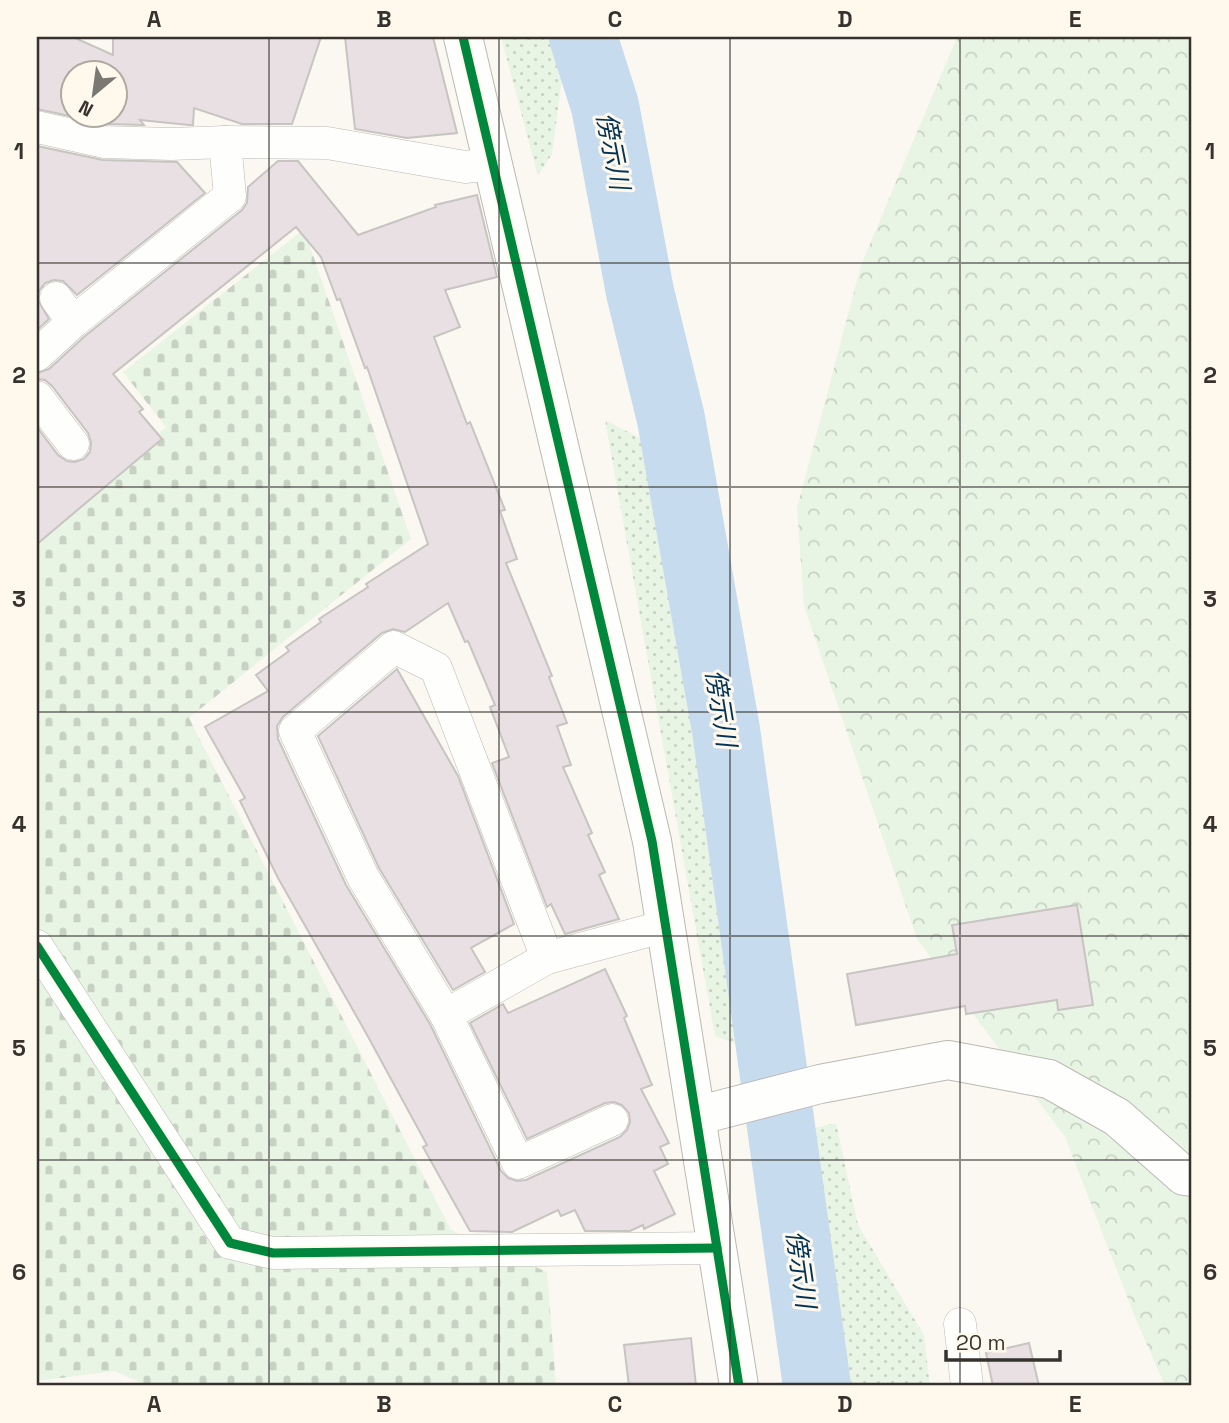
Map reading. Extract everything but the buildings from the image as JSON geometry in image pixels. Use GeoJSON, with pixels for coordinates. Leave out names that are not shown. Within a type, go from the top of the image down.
{"type":"FeatureCollection","features":[{"type":"Feature","properties":{"kind":"street"},"geometry":{"type":"LineString","coordinates":[[463,37],[652,841],[740,1386]]}},
{"type":"Feature","properties":{"kind":"street"},"geometry":{"type":"LineString","coordinates":[[37,127],[104,142],[327,143],[465,167],[494,164]]}},
{"type":"Feature","properties":{"kind":"street"},"geometry":{"type":"LineString","coordinates":[[37,355],[65,310],[230,196],[225,142]]}},
{"type":"Feature","properties":{"kind":"street"},"geometry":{"type":"LineString","coordinates":[[37,397],[73,444]]}},
{"type":"Feature","properties":{"kind":"street"},"geometry":{"type":"LineString","coordinates":[[547,958],[436,668],[394,647],[295,730],[363,877],[446,1015],[518,1163],[612,1120]]}},
{"type":"Feature","properties":{"kind":"street"},"geometry":{"type":"LineString","coordinates":[[446,1015],[547,958],[666,926]]}},
{"type":"Feature","properties":{"kind":"street"},"geometry":{"type":"LineString","coordinates":[[37,946],[230,1242],[273,1253],[718,1248]]}},
{"type":"Feature","properties":{"kind":"street"},"geometry":{"type":"LineString","coordinates":[[696,1116],[803,1088],[948,1060],[1049,1079],[1117,1117],[1184,1176],[1192,1177]]}},
{"type":"Feature","properties":{"kind":"street"},"geometry":{"type":"LineString","coordinates":[[960,1324],[967,1386]]}},
{"type":"Feature","properties":{"kind":"green space"},"geometry":{"type":"Polygon","coordinates":[[[501,37],[569,37],[577,58],[562,79],[552,154],[538,176],[501,37]]]}},
{"type":"Feature","properties":{"kind":"green space"},"geometry":{"type":"Polygon","coordinates":[[[957,37],[1192,37],[1192,1386],[1165,1386],[1137,1322],[1065,1137],[917,939],[804,606],[797,508],[861,265],[957,37]]]}},
{"type":"Feature","properties":{"kind":"green space"},"geometry":{"type":"Polygon","coordinates":[[[304,229],[411,539],[189,718],[451,1230],[547,1272],[556,1386],[147,1386],[115,1371],[37,1381],[37,535],[166,427],[123,372],[304,229]]]}},
{"type":"Feature","properties":{"kind":"green space"},"geometry":{"type":"Polygon","coordinates":[[[605,420],[664,450],[751,1050],[715,1036],[605,420]]]}},
{"type":"Feature","properties":{"kind":"green space"},"geometry":{"type":"Polygon","coordinates":[[[836,1123],[858,1225],[924,1335],[930,1386],[830,1386],[789,1134],[836,1123]]]}},
{"type":"Feature","properties":{"kind":"waterway","name":"傍示川"},"geometry":{"type":"LineString","coordinates":[[583,37],[605,106],[640,292],[671,419],[726,730],[817,1386]]}},
{"type":"Feature","properties":{"kind":"cycle path"},"geometry":{"type":"LineString","coordinates":[[463,37],[652,841],[739,1386]]}},
{"type":"Feature","properties":{"kind":"cycle path"},"geometry":{"type":"LineString","coordinates":[[37,946],[230,1243],[273,1253],[717,1248]]}}]}
